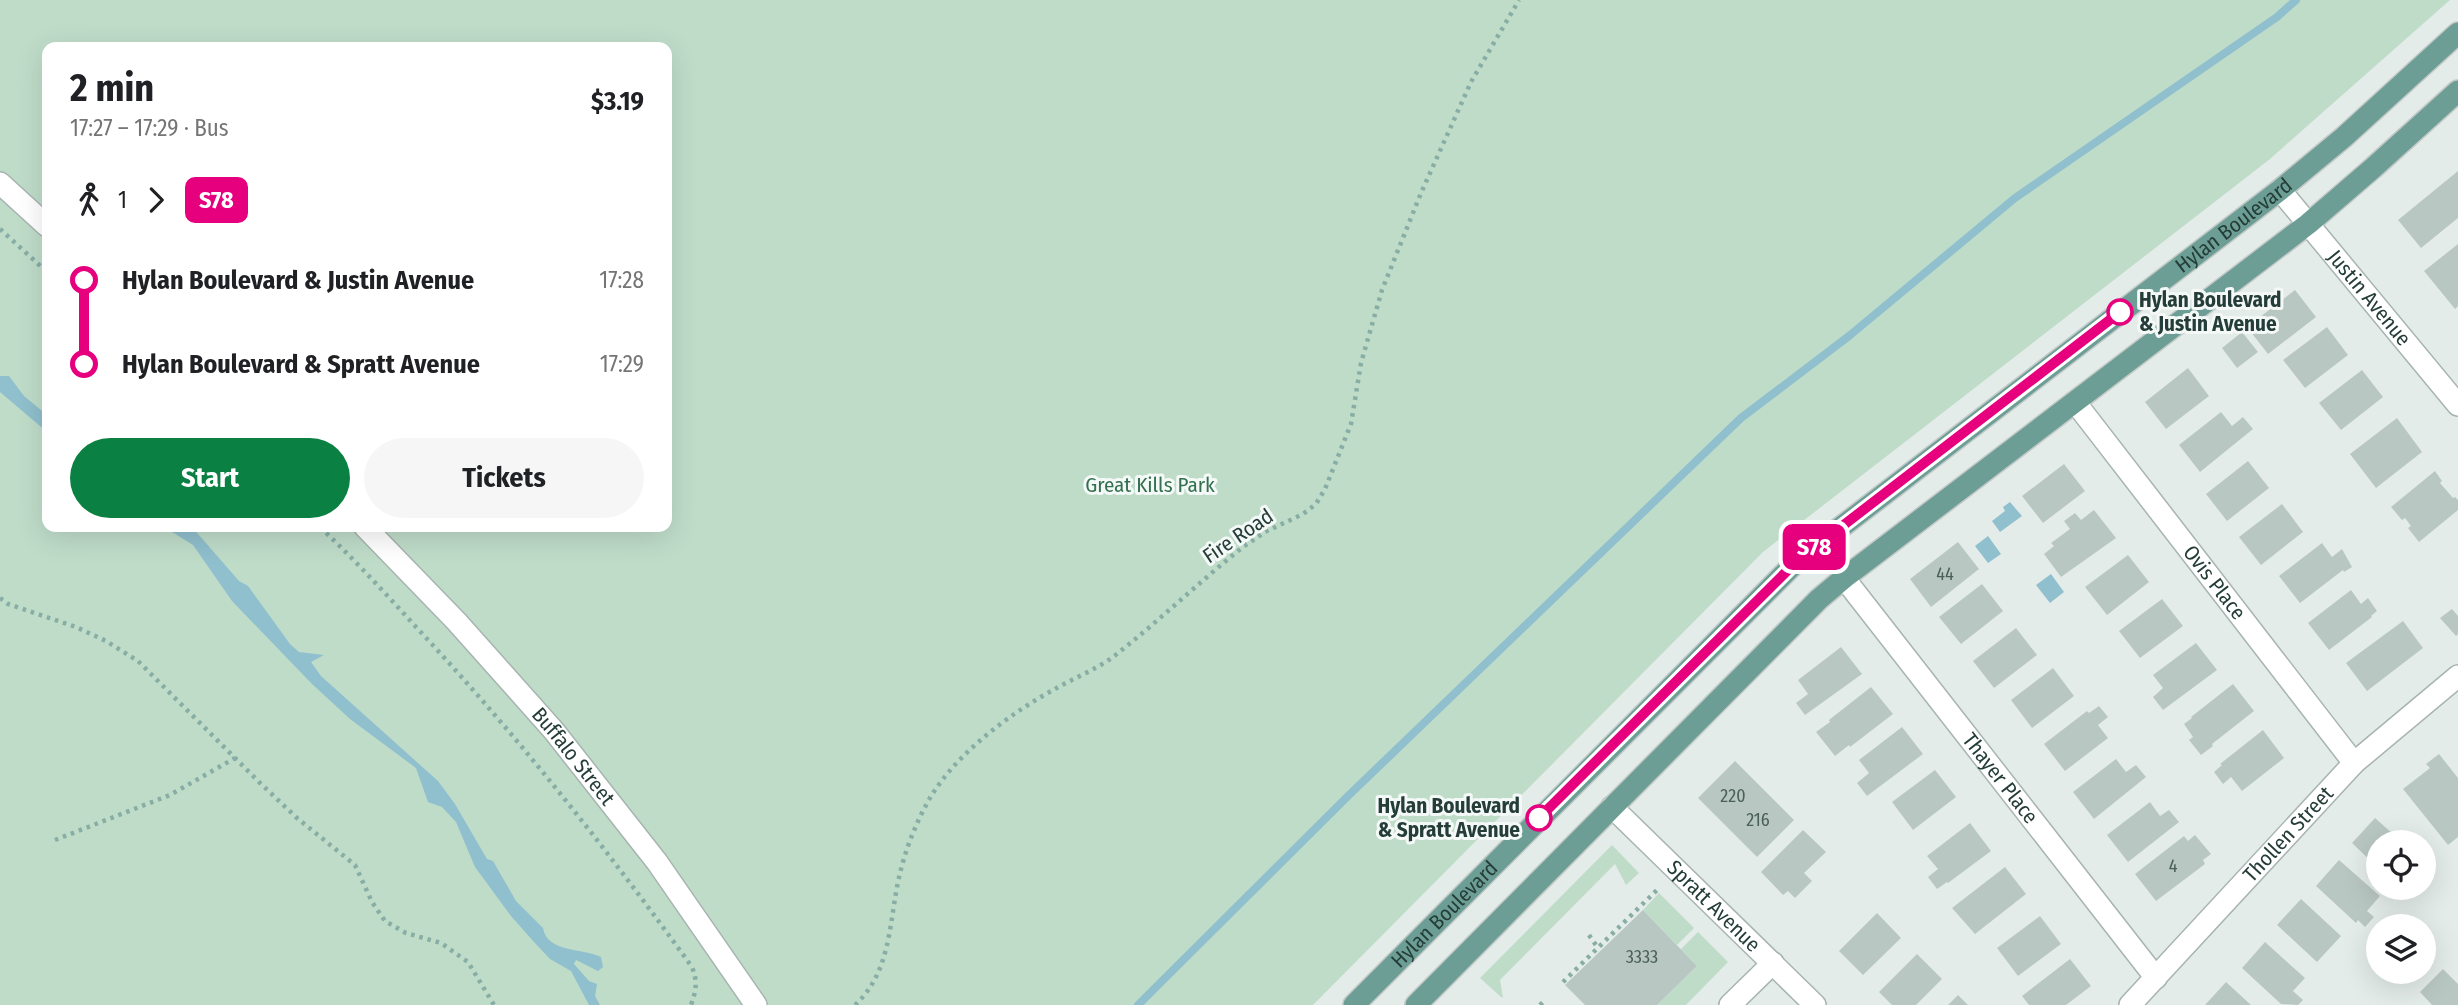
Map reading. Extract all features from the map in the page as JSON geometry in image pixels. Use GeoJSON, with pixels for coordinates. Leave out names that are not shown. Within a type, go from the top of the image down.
{"type":"FeatureCollection","features":[{"type":"Feature","properties":{"kind":"main road","name":"Hylan Boulevard"},"geometry":{"type":"LineString","coordinates":[[1354,1005],[1797,561],[2280,190],[2344,137],[2458,33]]}},
{"type":"Feature","properties":{"kind":"main road","name":"Hylan Boulevard"},"geometry":{"type":"LineString","coordinates":[[1416,1005],[1793,623],[1844,578],[2308,224],[2458,91]]}},
{"type":"Feature","properties":{"kind":"street"},"geometry":{"type":"LineString","coordinates":[[0,183],[42,221]]}},
{"type":"Feature","properties":{"kind":"street","name":"Justin Avenue"},"geometry":{"type":"LineString","coordinates":[[2280,190],[2458,405]]}},
{"type":"Feature","properties":{"kind":"street","name":"Ovis Place"},"geometry":{"type":"LineString","coordinates":[[2075,402],[2354,763]]}},
{"type":"Feature","properties":{"kind":"street","name":"Buffalo Street"},"geometry":{"type":"LineString","coordinates":[[370,532],[457,622],[554,731],[657,862],[756,1005]]}},
{"type":"Feature","properties":{"kind":"street","name":"Thayer Place"},"geometry":{"type":"LineString","coordinates":[[1844,578],[2156,978]]}},
{"type":"Feature","properties":{"kind":"street","name":"Thollen Street"},"geometry":{"type":"LineString","coordinates":[[2130,1005],[2354,763],[2458,676]]}},
{"type":"Feature","properties":{"kind":"street","name":"Spratt Avenue"},"geometry":{"type":"LineString","coordinates":[[1612,807],[1815,1005]]}},
{"type":"Feature","properties":{"kind":"street"},"geometry":{"type":"LineString","coordinates":[[1730,1005],[1773,963]]}},
{"type":"Feature","properties":{"kind":"path","name":"Fire Road"},"geometry":{"type":"LineString","coordinates":[[855,1005],[871,989],[879,974],[902,863],[910,839],[931,797],[948,775],[989,733],[1012,715],[1111,658],[1244,547],[1265,532],[1303,514],[1316,504],[1334,470],[1351,425],[1361,363],[1382,290],[1420,193],[1471,82],[1519,0]]}},
{"type":"Feature","properties":{"kind":"path"},"geometry":{"type":"LineString","coordinates":[[0,229],[42,267]]}},
{"type":"Feature","properties":{"kind":"path"},"geometry":{"type":"LineString","coordinates":[[325,532],[456,670],[560,792],[636,890],[697,977],[697,990],[691,1005]]}},
{"type":"Feature","properties":{"kind":"path"},"geometry":{"type":"LineString","coordinates":[[0,598],[8,604],[76,627],[106,641],[138,661],[297,818],[355,865],[384,921],[406,933],[441,943],[468,962],[494,1005]]}},
{"type":"Feature","properties":{"kind":"path"},"geometry":{"type":"LineString","coordinates":[[55,839],[170,795],[235,758]]}},
{"type":"Feature","properties":{"kind":"path"},"geometry":{"type":"LineString","coordinates":[[1563,982],[1659,888]]}},
{"type":"Feature","properties":{"kind":"path"},"geometry":{"type":"LineString","coordinates":[[1589,935],[1598,948]]}},
{"type":"Feature","properties":{"kind":"green space","name":"Great Kills Park"},"geometry":{"type":"Polygon","coordinates":[[[0,0],[2450,0],[2270,159],[1763,552],[1313,1005],[0,1005],[0,0]]]}},
{"type":"Feature","properties":{"kind":"green space"},"geometry":{"type":"Polygon","coordinates":[[[1612,845],[1639,873],[1626,885],[1615,864],[1500,980],[1503,998],[1501,997],[1480,978],[1612,845]]]}},
{"type":"Feature","properties":{"kind":"green space"},"geometry":{"type":"Polygon","coordinates":[[[1659,893],[1694,928],[1677,945],[1643,910],[1659,893]]]}},
{"type":"Feature","properties":{"kind":"green space"},"geometry":{"type":"Polygon","coordinates":[[[1698,932],[1728,962],[1686,1005],[1657,1005],[1697,966],[1681,949],[1698,932]]]}},
{"type":"Feature","properties":{"kind":"water"},"geometry":{"type":"Polygon","coordinates":[[[0,376],[9,376],[24,396],[42,411],[42,428],[0,392],[0,376]]]}},
{"type":"Feature","properties":{"kind":"water"},"geometry":{"type":"Polygon","coordinates":[[[2010,502],[2022,516],[2000,532],[1992,521],[2005,511],[2003,507],[2010,502]]]}},
{"type":"Feature","properties":{"kind":"water"},"geometry":{"type":"Polygon","coordinates":[[[172,532],[196,532],[239,581],[248,586],[290,644],[299,652],[324,655],[311,662],[321,676],[438,781],[455,804],[487,859],[493,861],[516,901],[543,928],[551,942],[601,957],[603,967],[598,971],[576,960],[574,964],[589,981],[597,984],[595,996],[600,1005],[589,1005],[571,971],[550,959],[511,916],[475,867],[456,822],[442,807],[428,802],[416,768],[350,719],[311,683],[232,601],[193,545],[172,532]]]}},
{"type":"Feature","properties":{"kind":"water"},"geometry":{"type":"Polygon","coordinates":[[[1988,536],[2001,554],[1988,563],[1975,546],[1988,536]]]}},
{"type":"Feature","properties":{"kind":"water"},"geometry":{"type":"Polygon","coordinates":[[[2051,574],[2064,592],[2050,603],[2036,585],[2051,574]]]}},
{"type":"Feature","properties":{"kind":"building"},"geometry":{"type":"Polygon","coordinates":[[[2458,171],[2458,218],[2421,248],[2398,220],[2458,171]]]}},
{"type":"Feature","properties":{"kind":"building"},"geometry":{"type":"Polygon","coordinates":[[[2458,244],[2458,306],[2455,309],[2424,271],[2458,244]]]}},
{"type":"Feature","properties":{"kind":"building"},"geometry":{"type":"Polygon","coordinates":[[[2295,290],[2316,317],[2268,354],[2247,327],[2295,290]]]}},
{"type":"Feature","properties":{"kind":"building"},"geometry":{"type":"Polygon","coordinates":[[[2327,327],[2348,355],[2305,388],[2283,360],[2327,327]]]}},
{"type":"Feature","properties":{"kind":"building"},"geometry":{"type":"Polygon","coordinates":[[[2242,332],[2258,352],[2237,368],[2222,348],[2242,332]]]}},
{"type":"Feature","properties":{"kind":"building"},"geometry":{"type":"Polygon","coordinates":[[[2188,368],[2209,396],[2166,429],[2145,402],[2188,368]]]}},
{"type":"Feature","properties":{"kind":"building"},"geometry":{"type":"Polygon","coordinates":[[[2362,370],[2383,397],[2341,430],[2319,403],[2362,370]]]}},
{"type":"Feature","properties":{"kind":"building"},"geometry":{"type":"Polygon","coordinates":[[[2221,412],[2232,426],[2243,417],[2253,429],[2200,472],[2179,445],[2221,412]]]}},
{"type":"Feature","properties":{"kind":"building"},"geometry":{"type":"Polygon","coordinates":[[[2397,418],[2422,452],[2376,488],[2350,454],[2397,418]]]}},
{"type":"Feature","properties":{"kind":"building"},"geometry":{"type":"Polygon","coordinates":[[[2248,461],[2269,488],[2227,521],[2206,494],[2248,461]]]}},
{"type":"Feature","properties":{"kind":"building"},"geometry":{"type":"Polygon","coordinates":[[[2064,464],[2085,491],[2043,523],[2022,496],[2064,464]]]}},
{"type":"Feature","properties":{"kind":"building"},"geometry":{"type":"Polygon","coordinates":[[[2435,471],[2442,481],[2440,483],[2458,500],[2458,510],[2419,542],[2408,528],[2411,526],[2405,518],[2402,520],[2391,507],[2435,471]]]}},
{"type":"Feature","properties":{"kind":"building"},"geometry":{"type":"Polygon","coordinates":[[[2282,504],[2303,532],[2261,565],[2239,537],[2282,504]]]}},
{"type":"Feature","properties":{"kind":"building"},"geometry":{"type":"Polygon","coordinates":[[[2094,510],[2116,538],[2061,577],[2044,554],[2054,546],[2051,543],[2070,529],[2064,521],[2075,513],[2081,520],[2094,510]]]}},
{"type":"Feature","properties":{"kind":"building"},"geometry":{"type":"Polygon","coordinates":[[[1958,542],[1979,569],[1931,607],[1910,579],[1958,542]]]}},
{"type":"Feature","properties":{"kind":"building"},"geometry":{"type":"Polygon","coordinates":[[[2322,543],[2332,557],[2342,549],[2352,567],[2344,572],[2343,570],[2300,603],[2279,576],[2322,543]]]}},
{"type":"Feature","properties":{"kind":"building"},"geometry":{"type":"Polygon","coordinates":[[[2128,555],[2149,582],[2107,615],[2085,587],[2128,555]]]}},
{"type":"Feature","properties":{"kind":"building"},"geometry":{"type":"Polygon","coordinates":[[[1982,584],[2003,611],[1961,644],[1939,617],[1982,584]]]}},
{"type":"Feature","properties":{"kind":"building"},"geometry":{"type":"Polygon","coordinates":[[[2351,590],[2361,604],[2368,598],[2377,611],[2329,650],[2308,623],[2351,590]]]}},
{"type":"Feature","properties":{"kind":"building"},"geometry":{"type":"Polygon","coordinates":[[[2162,599],[2183,626],[2140,658],[2119,631],[2162,599]]]}},
{"type":"Feature","properties":{"kind":"building"},"geometry":{"type":"Polygon","coordinates":[[[2452,609],[2458,616],[2456,636],[2440,618],[2452,609]]]}},
{"type":"Feature","properties":{"kind":"building"},"geometry":{"type":"Polygon","coordinates":[[[2403,621],[2423,648],[2367,691],[2346,663],[2403,621]]]}},
{"type":"Feature","properties":{"kind":"building"},"geometry":{"type":"Polygon","coordinates":[[[2016,628],[2037,655],[1994,688],[1973,661],[2016,628]]]}},
{"type":"Feature","properties":{"kind":"building"},"geometry":{"type":"Polygon","coordinates":[[[2196,643],[2217,670],[2163,710],[2153,697],[2163,688],[2153,675],[2196,643]]]}},
{"type":"Feature","properties":{"kind":"building"},"geometry":{"type":"Polygon","coordinates":[[[1841,647],[1862,674],[1805,715],[1796,703],[1808,694],[1798,680],[1841,647]]]}},
{"type":"Feature","properties":{"kind":"building"},"geometry":{"type":"Polygon","coordinates":[[[2053,668],[2074,696],[2032,728],[2011,700],[2053,668]]]}},
{"type":"Feature","properties":{"kind":"building"},"geometry":{"type":"Polygon","coordinates":[[[2233,684],[2254,711],[2201,755],[2189,740],[2193,737],[2184,724],[2233,684]]]}},
{"type":"Feature","properties":{"kind":"building"},"geometry":{"type":"Polygon","coordinates":[[[1871,687],[1893,714],[1835,756],[1816,732],[1871,687]]]}},
{"type":"Feature","properties":{"kind":"building"},"geometry":{"type":"Polygon","coordinates":[[[2099,706],[2108,717],[2098,725],[2108,738],[2065,771],[2044,744],[2087,711],[2089,713],[2099,706]]]}},
{"type":"Feature","properties":{"kind":"building"},"geometry":{"type":"Polygon","coordinates":[[[1902,727],[1923,754],[1867,796],[1857,783],[1869,773],[1859,760],[1902,727]]]}},
{"type":"Feature","properties":{"kind":"building"},"geometry":{"type":"Polygon","coordinates":[[[2263,730],[2284,758],[2242,791],[2231,777],[2223,784],[2214,772],[2222,765],[2220,764],[2263,730]]]}},
{"type":"Feature","properties":{"kind":"building"},"geometry":{"type":"Polygon","coordinates":[[[2439,754],[2458,778],[2458,837],[2448,845],[2403,789],[2430,768],[2426,764],[2439,754]]]}},
{"type":"Feature","properties":{"kind":"building"},"geometry":{"type":"Polygon","coordinates":[[[2116,759],[2126,772],[2136,765],[2146,777],[2094,819],[2073,792],[2116,759]]]}},
{"type":"Feature","properties":{"kind":"building"},"geometry":{"type":"Polygon","coordinates":[[[1735,761],[1794,820],[1757,857],[1698,798],[1735,761]]]}},
{"type":"Feature","properties":{"kind":"building"},"geometry":{"type":"Polygon","coordinates":[[[1935,770],[1956,797],[1913,830],[1892,802],[1935,770]]]}},
{"type":"Feature","properties":{"kind":"building"},"geometry":{"type":"Polygon","coordinates":[[[2150,802],[2160,816],[2169,810],[2179,822],[2128,862],[2107,835],[2150,802]]]}},
{"type":"Feature","properties":{"kind":"building"},"geometry":{"type":"Polygon","coordinates":[[[2375,818],[2388,830],[2366,830],[2366,856],[2352,843],[2375,818]]]}},
{"type":"Feature","properties":{"kind":"building"},"geometry":{"type":"Polygon","coordinates":[[[1970,823],[1991,851],[1937,889],[1928,877],[1938,869],[1927,856],[1970,823]]]}},
{"type":"Feature","properties":{"kind":"building"},"geometry":{"type":"Polygon","coordinates":[[[1803,830],[1826,852],[1804,873],[1812,881],[1795,898],[1788,891],[1783,895],[1761,872],[1803,830]]]}},
{"type":"Feature","properties":{"kind":"building"},"geometry":{"type":"Polygon","coordinates":[[[2195,835],[2211,854],[2203,860],[2205,864],[2156,901],[2135,874],[2184,836],[2188,841],[2195,835]]]}},
{"type":"Feature","properties":{"kind":"building"},"geometry":{"type":"Polygon","coordinates":[[[2339,860],[2366,884],[2366,900],[2377,900],[2367,911],[2370,914],[2366,914],[2366,926],[2358,920],[2356,923],[2316,886],[2339,860]]]}},
{"type":"Feature","properties":{"kind":"building"},"geometry":{"type":"Polygon","coordinates":[[[2005,867],[2026,894],[1975,934],[1952,908],[2005,867]]]}},
{"type":"Feature","properties":{"kind":"building"},"geometry":{"type":"Polygon","coordinates":[[[2301,899],[2341,936],[2317,962],[2277,925],[2301,899]]]}},
{"type":"Feature","properties":{"kind":"building"},"geometry":{"type":"Polygon","coordinates":[[[1643,910],[1697,966],[1657,1005],[1585,1005],[1565,985],[1643,910]]]}},
{"type":"Feature","properties":{"kind":"building"},"geometry":{"type":"Polygon","coordinates":[[[1877,913],[1901,938],[1863,975],[1839,951],[1877,913]]]}},
{"type":"Feature","properties":{"kind":"building"},"geometry":{"type":"Polygon","coordinates":[[[2040,916],[2061,944],[2018,976],[1997,948],[2040,916]]]}},
{"type":"Feature","properties":{"kind":"building"},"geometry":{"type":"Polygon","coordinates":[[[2265,942],[2305,978],[2293,991],[2303,1000],[2298,1005],[2281,1004],[2242,968],[2265,942]]]}},
{"type":"Feature","properties":{"kind":"building"},"geometry":{"type":"Polygon","coordinates":[[[1917,954],[1942,979],[1916,1005],[1892,1005],[1879,992],[1917,954]]]}},
{"type":"Feature","properties":{"kind":"building"},"geometry":{"type":"Polygon","coordinates":[[[2070,959],[2091,986],[2066,1005],[2029,1005],[2022,996],[2070,959]]]}},
{"type":"Feature","properties":{"kind":"building"},"geometry":{"type":"Polygon","coordinates":[[[2443,969],[2458,984],[2458,1005],[2432,1005],[2420,992],[2428,984],[2436,984],[2436,976],[2443,969]]]}},
{"type":"Feature","properties":{"kind":"building"},"geometry":{"type":"Polygon","coordinates":[[[2226,982],[2251,1005],[2205,1005],[2226,982]]]}},
{"type":"Feature","properties":{"kind":"building"},"geometry":{"type":"Polygon","coordinates":[[[1958,995],[1968,1005],[1948,1005],[1958,995]]]}},
{"type":"Feature","properties":{"kind":"waterway"},"geometry":{"type":"LineString","coordinates":[[1138,1005],[1348,796],[1741,418],[1849,336],[2015,198],[2277,17],[2296,0]]}},
{"type":"Feature","properties":{"kind":"bus line","name":"S78"},"geometry":{"type":"LineString","coordinates":[[1539,818],[1797,561],[2120,312]]}},
{"type":"Feature","properties":{"kind":"place","name":"Hylan Boulevard & Justin Avenue"},"geometry":{"type":"Point","coordinates":[2120,312]}},
{"type":"Feature","properties":{"kind":"place","name":"Hylan Boulevard & Spratt Avenue"},"geometry":{"type":"Point","coordinates":[1539,818]}}]}
